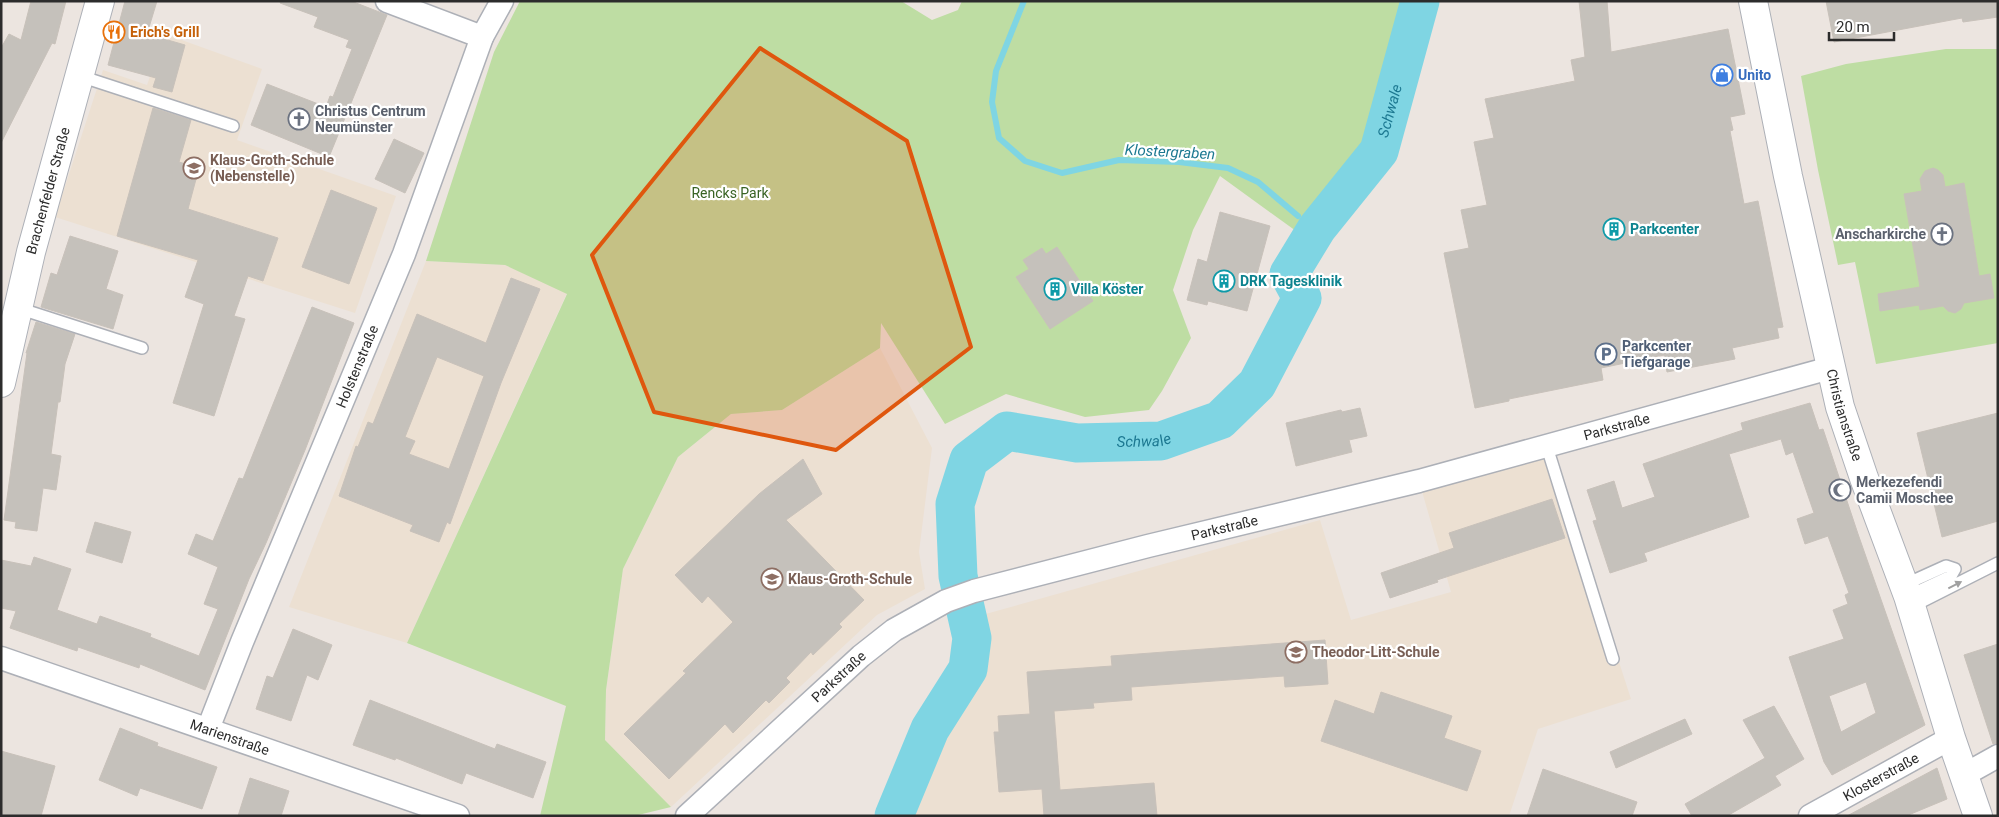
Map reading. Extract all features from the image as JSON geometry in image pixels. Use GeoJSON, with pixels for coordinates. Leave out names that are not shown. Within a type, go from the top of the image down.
{"type":"FeatureCollection","features":[{"type":"Feature","properties":{"kind":"street","name":"Brachenfelder Straße"},"geometry":{"type":"LineString","coordinates":[[1,383],[31,252],[100,1]]}},
{"type":"Feature","properties":{"kind":"street"},"geometry":{"type":"LineString","coordinates":[[387,1],[482,37]]}},
{"type":"Feature","properties":{"kind":"street","name":"Holstenstraße"},"geometry":{"type":"LineString","coordinates":[[208,729],[252,618],[404,254],[482,37],[502,1]]}},
{"type":"Feature","properties":{"kind":"street","name":"Christianstraße"},"geometry":{"type":"LineString","coordinates":[[1753,1],[1788,176],[1840,407],[1908,596],[1978,816]]}},
{"type":"Feature","properties":{"kind":"street","name":"Parkstraße"},"geometry":{"type":"LineString","coordinates":[[687,816],[861,656],[894,630],[946,601],[974,591],[1157,543],[1419,481],[1830,368]]}},
{"type":"Feature","properties":{"kind":"street","name":"Marienstraße"},"geometry":{"type":"LineString","coordinates":[[1,658],[458,816]]}},
{"type":"Feature","properties":{"kind":"street","name":"Klosterstraße"},"geometry":{"type":"LineString","coordinates":[[1810,816],[1952,738]]}},
{"type":"Feature","properties":{"kind":"street"},"geometry":{"type":"LineString","coordinates":[[1964,775],[1998,756]]}},
{"type":"Feature","properties":{"kind":"lane"},"geometry":{"type":"LineString","coordinates":[[80,76],[233,126]]}},
{"type":"Feature","properties":{"kind":"lane"},"geometry":{"type":"LineString","coordinates":[[18,308],[142,348]]}},
{"type":"Feature","properties":{"kind":"lane"},"geometry":{"type":"LineString","coordinates":[[1547,447],[1613,660]]}},
{"type":"Feature","properties":{"kind":"lane"},"geometry":{"type":"LineString","coordinates":[[1908,596],[1998,563]]}},
{"type":"Feature","properties":{"kind":"highlighted area"},"geometry":{"type":"Polygon","coordinates":[[[760,48],[907,141],[971,347],[836,450],[654,412],[592,255],[760,48]]]}},
{"type":"Feature","properties":{"kind":"shaded area","name":"Klaus-Groth-Schule (Nebenstelle)"},"geometry":{"type":"Polygon","coordinates":[[[165,34],[262,69],[237,140],[396,196],[355,313],[55,217],[103,70],[147,85],[165,34]]]}},
{"type":"Feature","properties":{"kind":"shaded area"},"geometry":{"type":"Polygon","coordinates":[[[426,261],[505,265],[567,293],[407,643],[289,607],[426,261]]]}},
{"type":"Feature","properties":{"kind":"shaded area","name":"Klaus-Groth-Schule"},"geometry":{"type":"Polygon","coordinates":[[[880,348],[932,448],[919,552],[925,589],[877,615],[671,807],[605,740],[606,690],[623,569],[678,457],[731,414],[782,410],[880,348]]]}},
{"type":"Feature","properties":{"kind":"shaded area","name":"Theodor-Litt-Schule"},"geometry":{"type":"Polygon","coordinates":[[[1549,446],[1631,699],[1538,729],[1509,816],[913,816],[937,758],[973,683],[982,615],[1320,520],[1351,620],[1451,592],[1419,481],[1549,446]]]}},
{"type":"Feature","properties":{"kind":"green space","name":"Rencks Park"},"geometry":{"type":"Polygon","coordinates":[[[520,1],[901,1],[932,20],[958,10],[962,1],[1414,1],[1365,148],[1326,200],[1296,231],[1220,176],[1193,230],[1173,290],[1191,338],[1162,391],[1149,410],[1085,417],[1006,394],[945,424],[881,323],[880,348],[782,410],[731,414],[678,457],[623,569],[606,690],[605,740],[671,807],[634,816],[540,816],[566,706],[407,643],[567,294],[505,265],[426,261],[494,52],[520,1]]]}},
{"type":"Feature","properties":{"kind":"green space"},"geometry":{"type":"Polygon","coordinates":[[[1946,49],[1998,49],[1998,343],[1876,364],[1855,262],[1838,265],[1801,76],[1846,64],[1946,49]]]}},
{"type":"Feature","properties":{"kind":"building"},"geometry":{"type":"Polygon","coordinates":[[[31,1],[66,1],[55,44],[52,43],[1,143],[1,48],[9,34],[21,40],[31,1]]]}},
{"type":"Feature","properties":{"kind":"building"},"geometry":{"type":"Polygon","coordinates":[[[125,1],[157,1],[147,34],[185,45],[172,92],[153,87],[156,78],[108,65],[125,1]]]}},
{"type":"Feature","properties":{"kind":"building"},"geometry":{"type":"Polygon","coordinates":[[[281,1],[351,1],[387,15],[329,157],[251,125],[267,84],[326,107],[330,96],[333,97],[352,49],[346,47],[349,40],[314,27],[318,17],[280,3],[281,1]]]}},
{"type":"Feature","properties":{"kind":"building","name":"Parkcenter"},"geometry":{"type":"Polygon","coordinates":[[[1579,1],[1607,1],[1611,52],[1728,29],[1745,114],[1730,117],[1733,130],[1730,131],[1744,204],[1758,201],[1783,327],[1777,328],[1779,338],[1732,348],[1735,359],[1667,372],[1664,355],[1601,368],[1603,380],[1509,399],[1509,401],[1475,408],[1444,253],[1469,248],[1461,210],[1487,205],[1474,142],[1494,138],[1485,99],[1575,81],[1571,60],[1585,57],[1579,1]]]}},
{"type":"Feature","properties":{"kind":"building"},"geometry":{"type":"Polygon","coordinates":[[[1826,1],[1998,1],[1998,17],[1963,22],[1962,18],[1834,42],[1826,1]]]}},
{"type":"Feature","properties":{"kind":"building"},"geometry":{"type":"Polygon","coordinates":[[[153,108],[191,120],[179,162],[199,168],[188,209],[278,238],[263,281],[248,276],[234,316],[245,319],[214,416],[173,403],[204,304],[185,297],[198,260],[117,236],[153,108]]]}},
{"type":"Feature","properties":{"kind":"building"},"geometry":{"type":"Polygon","coordinates":[[[394,139],[424,153],[405,193],[375,179],[394,139]]]}},
{"type":"Feature","properties":{"kind":"building","name":"Anscharkirche"},"geometry":{"type":"Polygon","coordinates":[[[1933,168],[1943,175],[1945,187],[1964,183],[1979,276],[1990,274],[1994,298],[1964,303],[1961,309],[1955,313],[1948,311],[1943,306],[1920,310],[1919,305],[1880,311],[1878,294],[1920,287],[1904,194],[1922,191],[1920,179],[1925,171],[1933,168]]]}},
{"type":"Feature","properties":{"kind":"building"},"geometry":{"type":"Polygon","coordinates":[[[331,190],[377,208],[349,284],[302,267],[331,190]]]}},
{"type":"Feature","properties":{"kind":"building","name":"DRK Tagesklinik"},"geometry":{"type":"Polygon","coordinates":[[[1220,212],[1270,226],[1247,311],[1208,301],[1207,305],[1187,300],[1198,259],[1207,262],[1220,212]]]}},
{"type":"Feature","properties":{"kind":"building"},"geometry":{"type":"Polygon","coordinates":[[[70,236],[118,251],[106,289],[123,295],[113,329],[41,307],[51,273],[57,275],[70,236]]]}},
{"type":"Feature","properties":{"kind":"building","name":"Villa Köster"},"geometry":{"type":"Polygon","coordinates":[[[1057,247],[1093,301],[1050,329],[1016,277],[1029,269],[1023,260],[1042,248],[1046,254],[1057,247]]]}},
{"type":"Feature","properties":{"kind":"building"},"geometry":{"type":"Polygon","coordinates":[[[511,278],[540,289],[501,383],[450,524],[447,522],[439,542],[410,531],[413,525],[339,496],[356,446],[358,447],[368,422],[373,424],[417,314],[486,343],[511,278]],[[437,357],[405,437],[415,441],[409,454],[449,469],[484,376],[437,357]]]}},
{"type":"Feature","properties":{"kind":"building"},"geometry":{"type":"Polygon","coordinates":[[[312,307],[354,323],[305,450],[249,579],[205,690],[140,664],[139,668],[78,647],[77,651],[10,628],[16,611],[1,608],[1,560],[31,566],[34,557],[71,569],[57,610],[97,624],[100,616],[151,634],[150,637],[199,656],[218,609],[204,604],[218,567],[188,554],[196,534],[213,541],[239,478],[243,479],[312,307]]]}},
{"type":"Feature","properties":{"kind":"building"},"geometry":{"type":"Polygon","coordinates":[[[36,322],[75,334],[65,364],[51,454],[61,456],[56,490],[43,488],[37,531],[15,528],[16,522],[4,520],[26,353],[36,322]]]}},
{"type":"Feature","properties":{"kind":"building"},"geometry":{"type":"Polygon","coordinates":[[[1810,403],[1819,430],[1823,429],[1925,725],[1832,775],[1824,762],[1789,657],[1844,639],[1833,610],[1848,604],[1845,595],[1849,593],[1828,536],[1805,544],[1797,519],[1814,513],[1793,452],[1786,455],[1781,439],[1729,454],[1749,517],[1644,553],[1647,561],[1610,573],[1593,521],[1597,520],[1587,490],[1614,481],[1622,508],[1655,497],[1643,464],[1743,430],[1741,423],[1810,403]],[[1866,682],[1829,696],[1841,732],[1876,713],[1866,682]]]}},
{"type":"Feature","properties":{"kind":"building"},"geometry":{"type":"Polygon","coordinates":[[[1360,408],[1367,436],[1349,440],[1352,452],[1296,466],[1286,423],[1341,410],[1342,412],[1360,408]]]}},
{"type":"Feature","properties":{"kind":"building"},"geometry":{"type":"Polygon","coordinates":[[[1998,413],[1998,521],[1942,537],[1917,433],[1998,413]]]}},
{"type":"Feature","properties":{"kind":"building"},"geometry":{"type":"Polygon","coordinates":[[[803,459],[822,494],[786,520],[864,600],[839,624],[842,627],[813,655],[811,652],[786,678],[790,682],[769,703],[766,700],[733,733],[725,724],[669,779],[624,734],[686,673],[683,671],[733,622],[708,596],[702,603],[675,575],[759,494],[803,459]]]}},
{"type":"Feature","properties":{"kind":"building"},"geometry":{"type":"Polygon","coordinates":[[[1552,499],[1565,538],[1437,580],[1438,582],[1390,598],[1381,573],[1454,548],[1449,533],[1552,499]]]}},
{"type":"Feature","properties":{"kind":"building"},"geometry":{"type":"Polygon","coordinates":[[[95,522],[131,532],[122,563],[86,552],[95,522]]]}},
{"type":"Feature","properties":{"kind":"building"},"geometry":{"type":"Polygon","coordinates":[[[293,629],[332,645],[318,680],[307,675],[291,721],[256,709],[267,676],[273,678],[293,629]]]}},
{"type":"Feature","properties":{"kind":"building"},"geometry":{"type":"Polygon","coordinates":[[[1325,640],[1328,684],[1285,687],[1284,676],[1131,687],[1132,700],[1093,703],[1094,708],[1054,711],[1060,790],[1154,783],[1157,816],[1044,816],[1042,789],[999,792],[994,732],[999,732],[998,716],[1030,714],[1027,672],[1112,666],[1111,656],[1325,640]]]}},
{"type":"Feature","properties":{"kind":"building"},"geometry":{"type":"Polygon","coordinates":[[[1998,644],[1998,743],[1993,744],[1964,655],[1998,644]]]}},
{"type":"Feature","properties":{"kind":"building"},"geometry":{"type":"Polygon","coordinates":[[[1381,692],[1452,716],[1444,738],[1481,751],[1467,791],[1321,741],[1335,700],[1374,714],[1381,692]]]}},
{"type":"Feature","properties":{"kind":"building"},"geometry":{"type":"Polygon","coordinates":[[[370,700],[495,749],[497,744],[546,762],[533,798],[466,773],[462,784],[396,758],[395,760],[353,745],[370,700]]]}},
{"type":"Feature","properties":{"kind":"building"},"geometry":{"type":"Polygon","coordinates":[[[1774,706],[1804,759],[1775,776],[1781,785],[1727,816],[1692,816],[1685,804],[1765,758],[1743,720],[1774,706]]]}},
{"type":"Feature","properties":{"kind":"building"},"geometry":{"type":"Polygon","coordinates":[[[1685,719],[1692,734],[1616,768],[1610,752],[1685,719]]]}},
{"type":"Feature","properties":{"kind":"building"},"geometry":{"type":"Polygon","coordinates":[[[120,728],[158,743],[157,746],[217,767],[202,809],[140,788],[137,796],[99,780],[120,728]]]}},
{"type":"Feature","properties":{"kind":"building"},"geometry":{"type":"Polygon","coordinates":[[[1,751],[55,766],[41,816],[1,816],[1,751]]]}},
{"type":"Feature","properties":{"kind":"building"},"geometry":{"type":"Polygon","coordinates":[[[1937,768],[1947,799],[1906,816],[1847,816],[1937,768]]]}},
{"type":"Feature","properties":{"kind":"building"},"geometry":{"type":"Polygon","coordinates":[[[1543,769],[1637,802],[1632,816],[1527,816],[1543,769]]]}},
{"type":"Feature","properties":{"kind":"building"},"geometry":{"type":"Polygon","coordinates":[[[250,778],[289,791],[281,816],[238,816],[250,778]]]}},
{"type":"Feature","properties":{"kind":"waterway","name":"Klostergraben"},"geometry":{"type":"LineString","coordinates":[[1024,1],[996,71],[992,102],[999,138],[1025,161],[1062,173],[1119,160],[1179,162],[1228,168],[1258,182],[1298,216]]}},
{"type":"Feature","properties":{"kind":"waterway","name":"Schwale"},"geometry":{"type":"LineString","coordinates":[[894,816],[930,729],[968,669],[972,638],[958,576],[955,504],[969,460],[1007,431],[1077,443],[1161,441],[1220,420],[1257,384],[1302,298],[1289,274],[1317,228],[1379,151],[1420,1]]}},
{"type":"Feature","properties":{"kind":"place","name":"Erich's Grill"},"geometry":{"type":"Point","coordinates":[114,32]}},
{"type":"Feature","properties":{"kind":"place","name":"Unito"},"geometry":{"type":"Point","coordinates":[1722,75]}},
{"type":"Feature","properties":{"kind":"place","name":"Christus Centrum Neumünster"},"geometry":{"type":"Point","coordinates":[299,119]}},
{"type":"Feature","properties":{"kind":"place","name":"Klaus-Groth-Schule (Nebenstelle)"},"geometry":{"type":"Point","coordinates":[194,168]}},
{"type":"Feature","properties":{"kind":"place","name":"Parkcenter"},"geometry":{"type":"Point","coordinates":[1614,229]}},
{"type":"Feature","properties":{"kind":"place","name":"Anscharkirche"},"geometry":{"type":"Point","coordinates":[1942,234]}},
{"type":"Feature","properties":{"kind":"place","name":"DRK Tagesklinik"},"geometry":{"type":"Point","coordinates":[1224,281]}},
{"type":"Feature","properties":{"kind":"place","name":"Villa Köster"},"geometry":{"type":"Point","coordinates":[1055,289]}},
{"type":"Feature","properties":{"kind":"place","name":"Parkcenter Tiefgarage"},"geometry":{"type":"Point","coordinates":[1606,354]}},
{"type":"Feature","properties":{"kind":"place","name":"Merkezefendi Camii Moschee"},"geometry":{"type":"Point","coordinates":[1840,490]}},
{"type":"Feature","properties":{"kind":"place","name":"Klaus-Groth-Schule"},"geometry":{"type":"Point","coordinates":[772,579]}},
{"type":"Feature","properties":{"kind":"place","name":"Theodor-Litt-Schule"},"geometry":{"type":"Point","coordinates":[1296,652]}}]}
